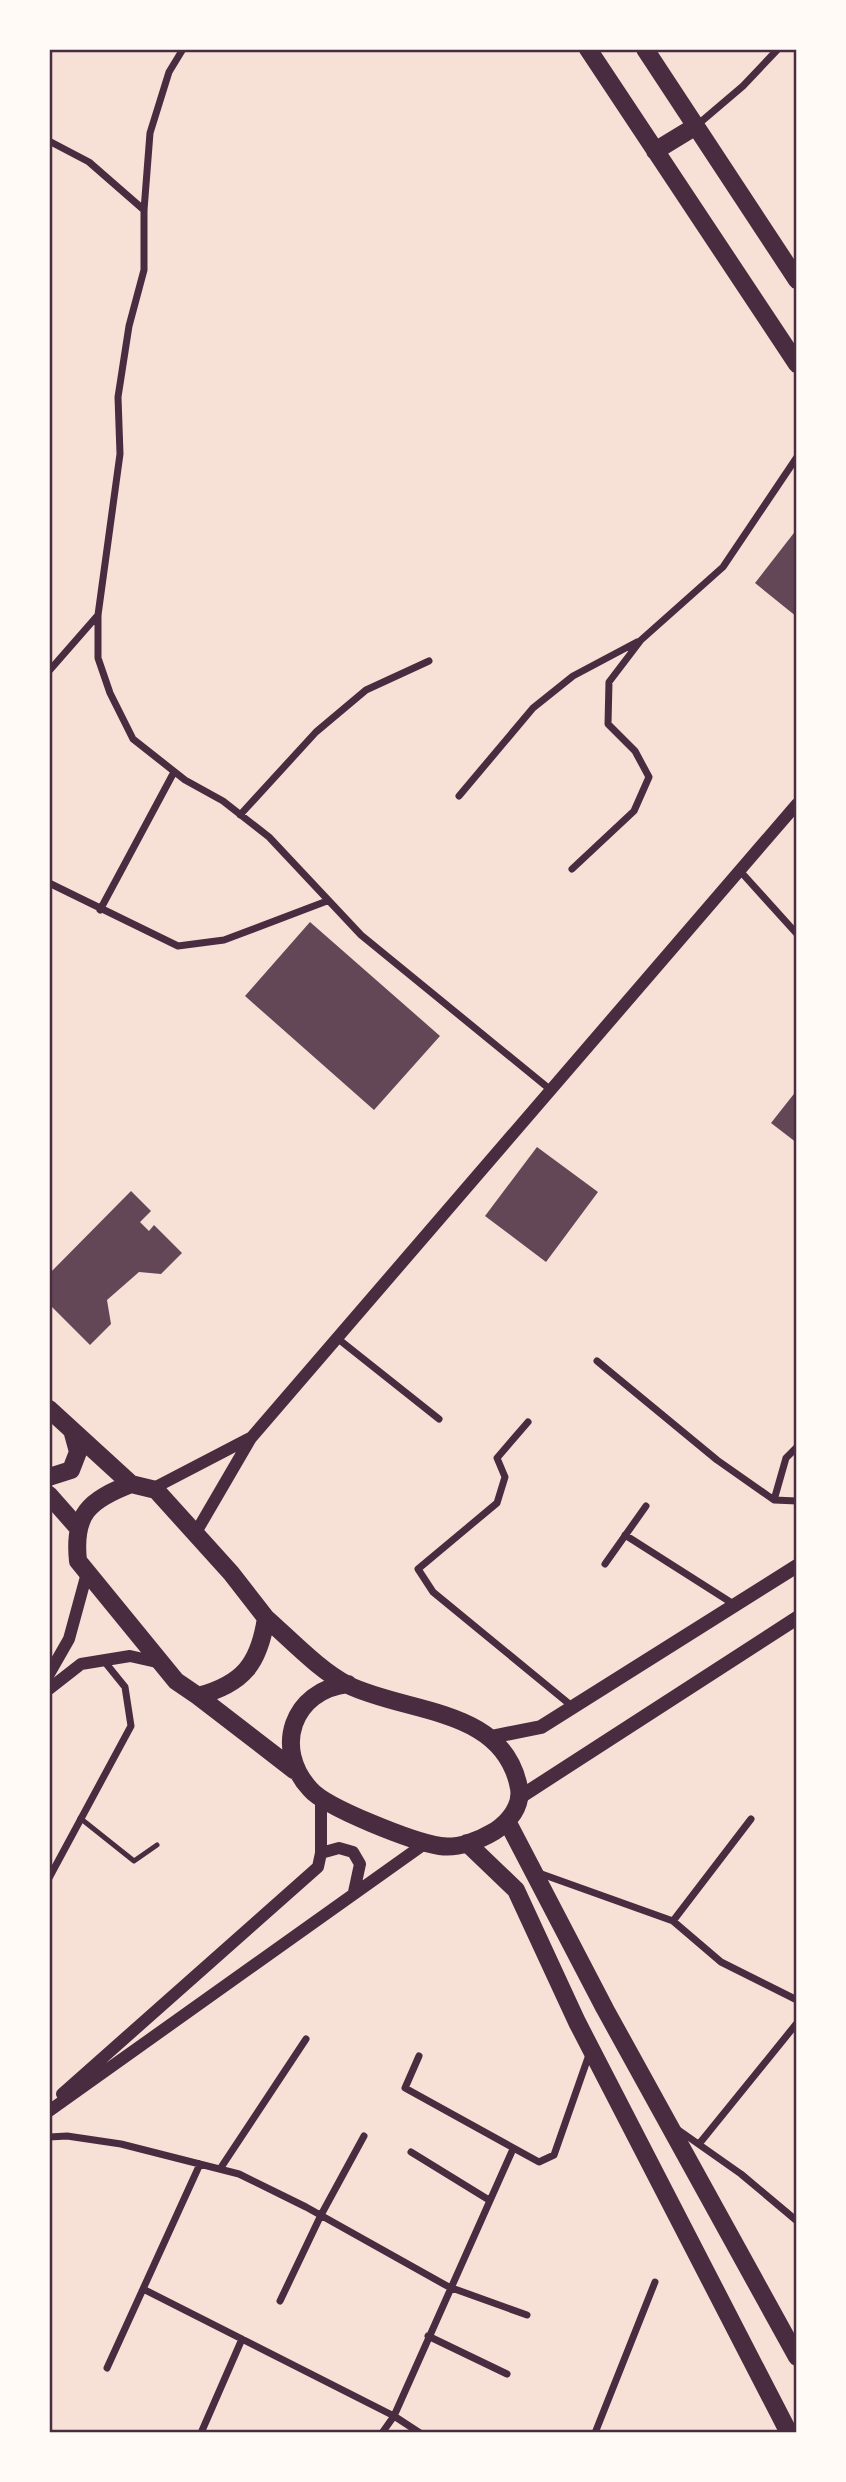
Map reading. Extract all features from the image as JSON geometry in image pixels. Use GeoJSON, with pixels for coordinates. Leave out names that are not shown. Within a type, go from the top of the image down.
{"type":"FeatureCollection","features":[{"type":"Feature","properties":{"kind":"main road"},"geometry":{"type":"LineString","coordinates":[[588,49],[797,364]]}},
{"type":"Feature","properties":{"kind":"main road"},"geometry":{"type":"LineString","coordinates":[[645,49],[795,271]]}},
{"type":"Feature","properties":{"kind":"main road"},"geometry":{"type":"LineString","coordinates":[[655,150],[696,126]]}},
{"type":"Feature","properties":{"kind":"main road"},"geometry":{"type":"LineString","coordinates":[[49,1409],[131,1484],[156,1490],[266,1618],[348,1684],[451,1717],[491,1737],[514,1766],[520,1797]]}},
{"type":"Feature","properties":{"kind":"main road"},"geometry":{"type":"LineString","coordinates":[[49,1477],[71,1470],[78,1452],[72,1430]]}},
{"type":"Feature","properties":{"kind":"main road"},"geometry":{"type":"LineString","coordinates":[[131,1484],[101,1496],[85,1513],[75,1538],[78,1561],[176,1681],[294,1770],[312,1792],[362,1819],[441,1847],[478,1841],[508,1823],[520,1797],[797,1618]]}},
{"type":"Feature","properties":{"kind":"main road"},"geometry":{"type":"LineString","coordinates":[[49,1495],[79,1529]]}},
{"type":"Feature","properties":{"kind":"main road"},"geometry":{"type":"LineString","coordinates":[[491,1737],[541,1727],[797,1566]]}},
{"type":"Feature","properties":{"kind":"main road"},"geometry":{"type":"LineString","coordinates":[[198,1696],[221,1690],[244,1675],[262,1644],[266,1618]]}},
{"type":"Feature","properties":{"kind":"main road"},"geometry":{"type":"LineString","coordinates":[[294,1770],[291,1742],[296,1716],[312,1696],[332,1686],[348,1684]]}},
{"type":"Feature","properties":{"kind":"main road"},"geometry":{"type":"LineString","coordinates":[[508,1823],[797,2357]]}},
{"type":"Feature","properties":{"kind":"main road"},"geometry":{"type":"LineString","coordinates":[[467,1843],[516,1890],[591,2050],[789,2433]]}},
{"type":"Feature","properties":{"kind":"street"},"geometry":{"type":"LineString","coordinates":[[183,49],[169,72],[150,133],[144,210],[144,270],[129,326],[118,397],[120,454],[98,615],[98,658],[110,693],[133,739],[174,772],[270,838],[361,935],[552,1090]]}},
{"type":"Feature","properties":{"kind":"street"},"geometry":{"type":"LineString","coordinates":[[696,126],[743,86],[779,49]]}},
{"type":"Feature","properties":{"kind":"street"},"geometry":{"type":"LineString","coordinates":[[49,141],[89,162],[144,210]]}},
{"type":"Feature","properties":{"kind":"street"},"geometry":{"type":"LineString","coordinates":[[572,869],[634,811],[649,777],[635,751],[608,724],[609,682],[641,640],[723,567],[797,457]]}},
{"type":"Feature","properties":{"kind":"street"},"geometry":{"type":"LineString","coordinates":[[49,671],[98,615]]}},
{"type":"Feature","properties":{"kind":"street"},"geometry":{"type":"LineString","coordinates":[[459,796],[533,708],[573,676],[641,640]]}},
{"type":"Feature","properties":{"kind":"street"},"geometry":{"type":"LineString","coordinates":[[240,815],[316,732],[366,690],[429,661]]}},
{"type":"Feature","properties":{"kind":"street"},"geometry":{"type":"LineString","coordinates":[[100,910],[174,772]]}},
{"type":"Feature","properties":{"kind":"street"},"geometry":{"type":"LineString","coordinates":[[195,1534],[251,1438],[797,804]]}},
{"type":"Feature","properties":{"kind":"street"},"geometry":{"type":"LineString","coordinates":[[741,872],[797,934]]}},
{"type":"Feature","properties":{"kind":"street"},"geometry":{"type":"LineString","coordinates":[[49,883],[178,946],[223,940],[327,901]]}},
{"type":"Feature","properties":{"kind":"street"},"geometry":{"type":"LineString","coordinates":[[337,1338],[439,1419]]}},
{"type":"Feature","properties":{"kind":"street"},"geometry":{"type":"LineString","coordinates":[[597,1361],[716,1460],[774,1500],[797,1501]]}},
{"type":"Feature","properties":{"kind":"street"},"geometry":{"type":"LineString","coordinates":[[528,1423],[497,1458],[505,1477],[497,1503],[418,1569],[433,1591],[573,1707]]}},
{"type":"Feature","properties":{"kind":"street"},"geometry":{"type":"LineString","coordinates":[[152,1489],[251,1438]]}},
{"type":"Feature","properties":{"kind":"street"},"geometry":{"type":"LineString","coordinates":[[774,1500],[786,1458],[797,1447]]}},
{"type":"Feature","properties":{"kind":"street"},"geometry":{"type":"LineString","coordinates":[[605,1564],[646,1506]]}},
{"type":"Feature","properties":{"kind":"street"},"geometry":{"type":"LineString","coordinates":[[625,1535],[736,1605]]}},
{"type":"Feature","properties":{"kind":"street"},"geometry":{"type":"LineString","coordinates":[[49,1674],[69,1639],[87,1573]]}},
{"type":"Feature","properties":{"kind":"street"},"geometry":{"type":"LineString","coordinates":[[49,1689],[81,1664],[130,1656],[161,1663]]}},
{"type":"Feature","properties":{"kind":"street"},"geometry":{"type":"LineString","coordinates":[[49,1878],[131,1726],[125,1687],[103,1660]]}},
{"type":"Feature","properties":{"kind":"street"},"geometry":{"type":"LineString","coordinates":[[49,2105],[318,1867],[321,1853],[321,1797]]}},
{"type":"Feature","properties":{"kind":"street"},"geometry":{"type":"LineString","coordinates":[[673,1921],[751,1819]]}},
{"type":"Feature","properties":{"kind":"street"},"geometry":{"type":"LineString","coordinates":[[49,2111],[427,1842]]}},
{"type":"Feature","properties":{"kind":"street"},"geometry":{"type":"LineString","coordinates":[[321,1853],[339,1848],[353,1852],[360,1864],[354,1892]]}},
{"type":"Feature","properties":{"kind":"street"},"geometry":{"type":"LineString","coordinates":[[533,1871],[673,1921],[721,1962],[797,2000]]}},
{"type":"Feature","properties":{"kind":"street"},"geometry":{"type":"LineString","coordinates":[[699,2144],[797,2023]]}},
{"type":"Feature","properties":{"kind":"street"},"geometry":{"type":"LineString","coordinates":[[220,2169],[306,2039]]}},
{"type":"Feature","properties":{"kind":"street"},"geometry":{"type":"LineString","coordinates":[[419,2056],[405,2088],[539,2162],[554,2155],[591,2050]]}},
{"type":"Feature","properties":{"kind":"street"},"geometry":{"type":"LineString","coordinates":[[668,2123],[797,2221]]}},
{"type":"Feature","properties":{"kind":"street"},"geometry":{"type":"LineString","coordinates":[[49,2137],[67,2136],[121,2144],[239,2174],[321,2215],[449,2287],[527,2315]]}},
{"type":"Feature","properties":{"kind":"street"},"geometry":{"type":"LineString","coordinates":[[280,2301],[321,2215],[364,2136]]}},
{"type":"Feature","properties":{"kind":"street"},"geometry":{"type":"LineString","coordinates":[[382,2433],[394,2416],[449,2287],[513,2149]]}},
{"type":"Feature","properties":{"kind":"street"},"geometry":{"type":"LineString","coordinates":[[411,2152],[489,2200]]}},
{"type":"Feature","properties":{"kind":"street"},"geometry":{"type":"LineString","coordinates":[[107,2368],[200,2164]]}},
{"type":"Feature","properties":{"kind":"street"},"geometry":{"type":"LineString","coordinates":[[595,2433],[655,2282]]}},
{"type":"Feature","properties":{"kind":"street"},"geometry":{"type":"LineString","coordinates":[[143,2288],[394,2416],[420,2433]]}},
{"type":"Feature","properties":{"kind":"street"},"geometry":{"type":"LineString","coordinates":[[428,2336],[507,2374]]}},
{"type":"Feature","properties":{"kind":"street"},"geometry":{"type":"LineString","coordinates":[[201,2433],[242,2339]]}},
{"type":"Feature","properties":{"kind":"lane"},"geometry":{"type":"LineString","coordinates":[[80,1818],[134,1861],[157,1844]]}},
{"type":"Feature","properties":{"kind":"building"},"geometry":{"type":"Polygon","coordinates":[[[797,529],[797,617],[755,583],[797,529]]]}},
{"type":"Feature","properties":{"kind":"building"},"geometry":{"type":"Polygon","coordinates":[[[310,922],[440,1036],[374,1110],[245,996],[310,922]]]}},
{"type":"Feature","properties":{"kind":"building"},"geometry":{"type":"Polygon","coordinates":[[[797,1090],[797,1143],[771,1123],[797,1090]]]}},
{"type":"Feature","properties":{"kind":"building"},"geometry":{"type":"Polygon","coordinates":[[[537,1147],[598,1192],[546,1262],[485,1216],[537,1147]]]}},
{"type":"Feature","properties":{"kind":"building"},"geometry":{"type":"Polygon","coordinates":[[[131,1191],[151,1211],[140,1222],[149,1231],[154,1225],[182,1253],[161,1274],[139,1272],[107,1300],[111,1324],[90,1345],[49,1304],[49,1274],[131,1191]]]}}]}
